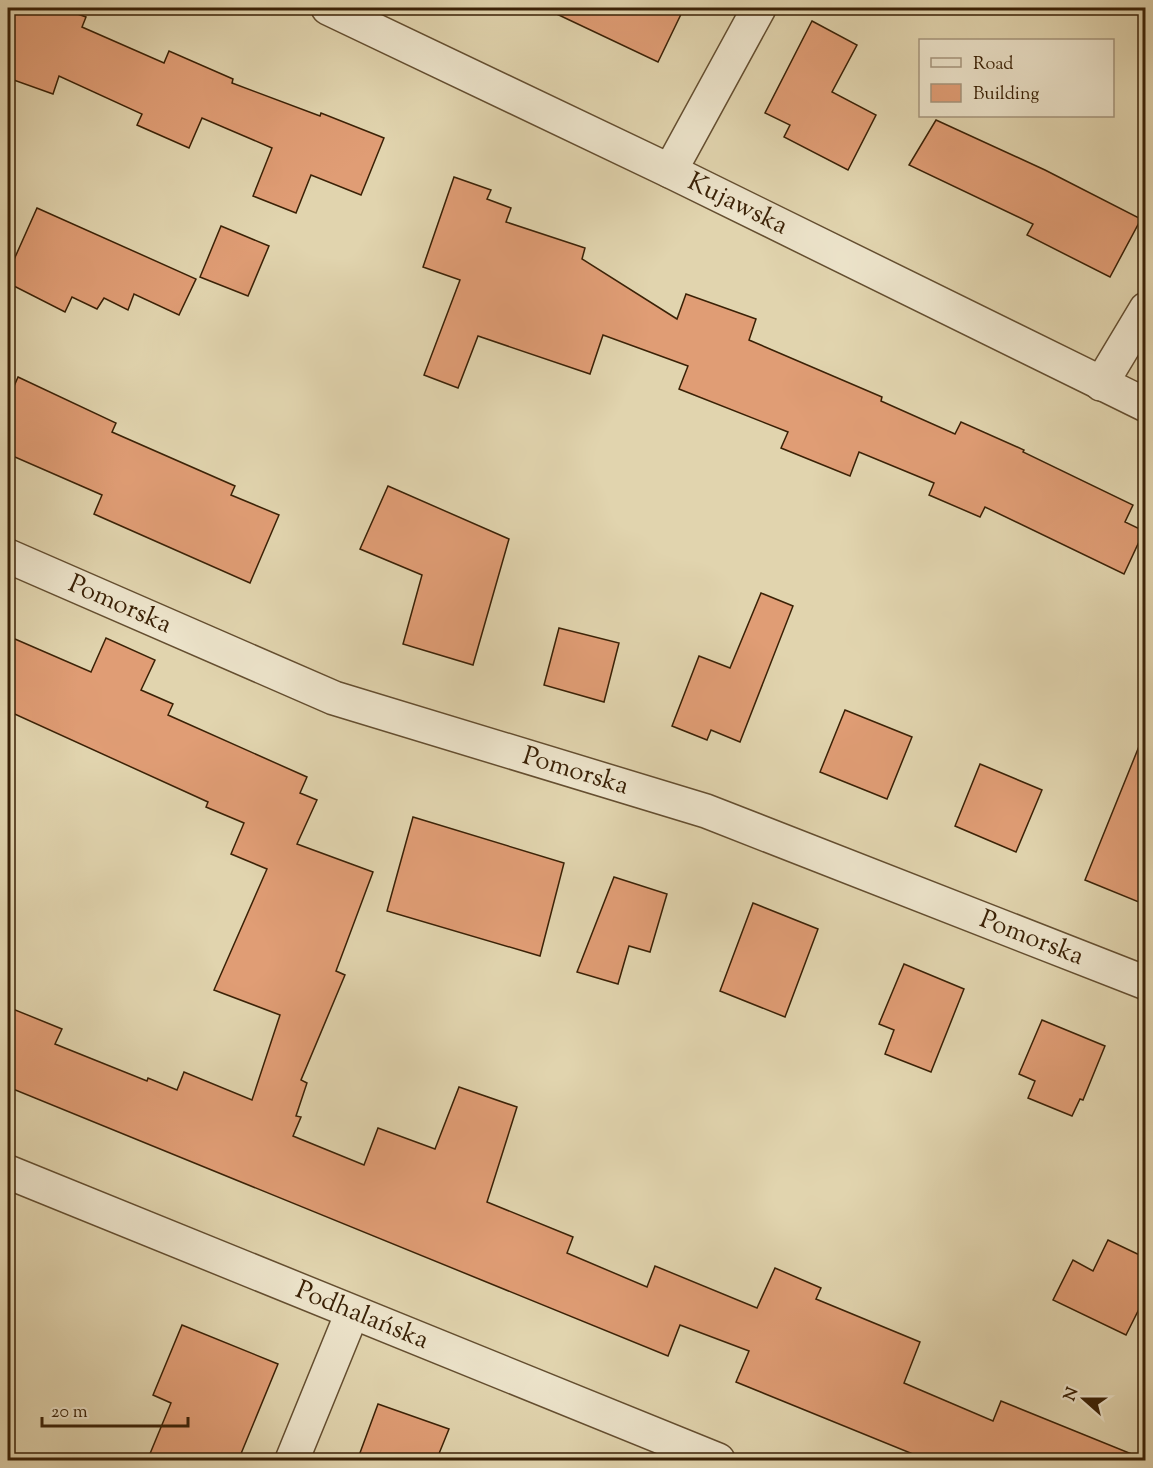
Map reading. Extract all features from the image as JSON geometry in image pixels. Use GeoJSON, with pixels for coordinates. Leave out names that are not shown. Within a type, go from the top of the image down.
{"type":"FeatureCollection","features":[{"type":"Feature","properties":{"kind":"street","name":"Kujawska"},"geometry":{"type":"LineString","coordinates":[[328,8],[670,171],[1146,405]]}},
{"type":"Feature","properties":{"kind":"street"},"geometry":{"type":"LineString","coordinates":[[670,171],[759,8]]}},
{"type":"Feature","properties":{"kind":"street"},"geometry":{"type":"LineString","coordinates":[[1101,384],[1146,309]]}},
{"type":"Feature","properties":{"kind":"street","name":"Pomorska"},"geometry":{"type":"LineString","coordinates":[[8,556],[334,698],[706,811],[1146,982]]}},
{"type":"Feature","properties":{"kind":"street","name":"Podhalańska"},"geometry":{"type":"LineString","coordinates":[[8,1172],[718,1461]]}},
{"type":"Feature","properties":{"kind":"street"},"geometry":{"type":"LineString","coordinates":[[292,1461],[352,1313]]}},
{"type":"Feature","properties":{"kind":"building"},"geometry":{"type":"Polygon","coordinates":[[[8,8],[61,8],[86,17],[82,27],[164,63],[169,51],[233,79],[232,83],[320,116],[321,113],[384,138],[361,195],[311,175],[296,213],[253,196],[272,148],[202,118],[189,148],[137,125],[142,114],[59,76],[53,94],[8,78],[8,8]]]}},
{"type":"Feature","properties":{"kind":"building"},"geometry":{"type":"Polygon","coordinates":[[[544,8],[684,8],[658,62],[544,8]]]}},
{"type":"Feature","properties":{"kind":"building"},"geometry":{"type":"Polygon","coordinates":[[[812,21],[857,45],[832,92],[876,115],[848,170],[784,137],[790,125],[765,113],[812,21]]]}},
{"type":"Feature","properties":{"kind":"building"},"geometry":{"type":"Polygon","coordinates":[[[936,120],[1045,170],[1141,219],[1110,277],[1027,235],[1033,224],[909,165],[936,120]]]}},
{"type":"Feature","properties":{"kind":"building"},"geometry":{"type":"Polygon","coordinates":[[[454,177],[491,190],[487,199],[511,208],[506,222],[585,248],[582,259],[677,319],[686,294],[756,319],[749,340],[882,397],[881,401],[955,434],[961,422],[1024,450],[1023,452],[1133,505],[1125,522],[1144,531],[1124,574],[985,507],[980,517],[929,495],[934,483],[859,452],[850,476],[781,448],[788,432],[679,389],[688,366],[603,335],[590,374],[478,336],[458,388],[424,375],[460,280],[423,267],[454,177]]]}},
{"type":"Feature","properties":{"kind":"building"},"geometry":{"type":"Polygon","coordinates":[[[37,208],[196,279],[179,315],[134,294],[128,310],[104,298],[97,309],[72,297],[65,312],[8,283],[8,273],[37,208]]]}},
{"type":"Feature","properties":{"kind":"building"},"geometry":{"type":"Polygon","coordinates":[[[221,226],[269,246],[248,296],[200,277],[221,226]]]}},
{"type":"Feature","properties":{"kind":"building"},"geometry":{"type":"Polygon","coordinates":[[[18,377],[116,423],[112,432],[235,486],[231,495],[279,515],[250,583],[94,514],[102,495],[8,454],[8,400],[18,377]]]}},
{"type":"Feature","properties":{"kind":"building"},"geometry":{"type":"Polygon","coordinates":[[[388,486],[509,539],[473,665],[403,644],[422,575],[360,549],[388,486]]]}},
{"type":"Feature","properties":{"kind":"building"},"geometry":{"type":"Polygon","coordinates":[[[761,593],[793,606],[740,742],[711,730],[707,740],[672,726],[699,656],[730,668],[761,593]]]}},
{"type":"Feature","properties":{"kind":"building"},"geometry":{"type":"Polygon","coordinates":[[[559,628],[619,643],[604,702],[544,685],[559,628]]]}},
{"type":"Feature","properties":{"kind":"building"},"geometry":{"type":"Polygon","coordinates":[[[8,636],[91,672],[106,638],[155,660],[141,690],[173,704],[168,715],[307,777],[300,793],[317,800],[297,844],[373,872],[336,971],[345,975],[301,1080],[307,1083],[296,1116],[301,1117],[293,1136],[364,1165],[378,1128],[435,1149],[459,1087],[517,1107],[487,1202],[573,1237],[567,1253],[647,1287],[655,1266],[757,1308],[775,1268],[821,1288],[816,1299],[920,1342],[904,1383],[993,1421],[1001,1401],[1144,1459],[1144,1461],[930,1461],[736,1382],[749,1351],[680,1325],[668,1356],[8,1087],[8,1007],[62,1029],[55,1044],[147,1081],[148,1078],[177,1090],[184,1072],[252,1100],[280,1015],[214,990],[267,869],[231,854],[244,823],[206,807],[208,802],[8,711],[8,636]]]}},
{"type":"Feature","properties":{"kind":"building"},"geometry":{"type":"Polygon","coordinates":[[[845,710],[912,737],[887,799],[820,772],[845,710]]]}},
{"type":"Feature","properties":{"kind":"building"},"geometry":{"type":"Polygon","coordinates":[[[1144,734],[1146,735],[1146,905],[1085,880],[1144,734]]]}},
{"type":"Feature","properties":{"kind":"building"},"geometry":{"type":"Polygon","coordinates":[[[980,764],[1042,790],[1016,852],[955,826],[980,764]]]}},
{"type":"Feature","properties":{"kind":"building"},"geometry":{"type":"Polygon","coordinates":[[[413,817],[564,863],[540,956],[387,911],[413,817]]]}},
{"type":"Feature","properties":{"kind":"building"},"geometry":{"type":"Polygon","coordinates":[[[614,877],[667,894],[650,952],[629,946],[618,984],[577,972],[614,877]]]}},
{"type":"Feature","properties":{"kind":"building"},"geometry":{"type":"Polygon","coordinates":[[[753,903],[818,929],[785,1017],[720,991],[753,903]]]}},
{"type":"Feature","properties":{"kind":"building"},"geometry":{"type":"Polygon","coordinates":[[[904,964],[964,989],[931,1072],[885,1054],[894,1030],[879,1024],[904,964]]]}},
{"type":"Feature","properties":{"kind":"building"},"geometry":{"type":"Polygon","coordinates":[[[1042,1020],[1105,1046],[1083,1100],[1080,1099],[1072,1116],[1028,1098],[1035,1081],[1019,1074],[1042,1020]]]}},
{"type":"Feature","properties":{"kind":"building"},"geometry":{"type":"Polygon","coordinates":[[[1108,1240],[1146,1258],[1146,1295],[1126,1335],[1053,1300],[1073,1260],[1093,1271],[1108,1240]]]}},
{"type":"Feature","properties":{"kind":"building"},"geometry":{"type":"Polygon","coordinates":[[[182,1325],[278,1364],[238,1461],[147,1461],[171,1403],[153,1395],[182,1325]]]}},
{"type":"Feature","properties":{"kind":"building"},"geometry":{"type":"Polygon","coordinates":[[[378,1404],[449,1429],[436,1461],[357,1461],[378,1404]]]}}]}
